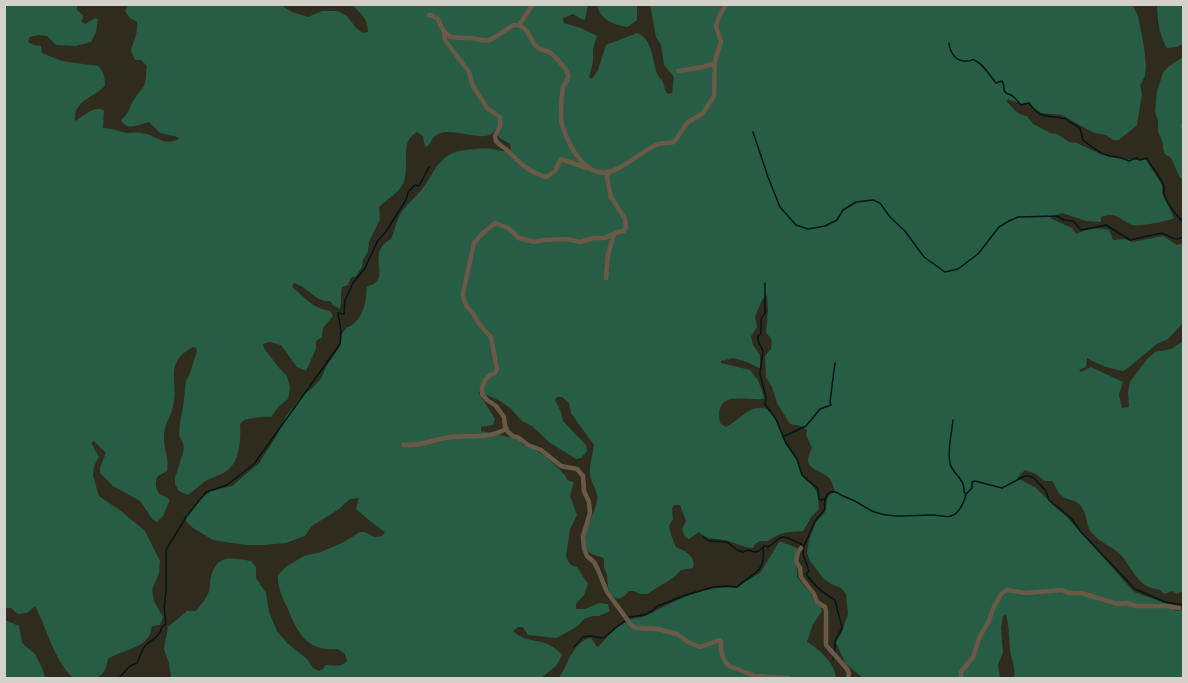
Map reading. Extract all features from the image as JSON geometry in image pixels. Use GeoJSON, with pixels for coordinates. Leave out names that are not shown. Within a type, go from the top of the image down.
{"type":"FeatureCollection","features":[{"type":"Feature","properties":{"kind":"street"},"geometry":{"type":"LineString","coordinates":[[519,25],[533,4]]}},
{"type":"Feature","properties":{"kind":"street"},"geometry":{"type":"LineString","coordinates":[[444,31],[445,40],[469,72],[473,86],[487,108],[500,117],[500,126],[495,136],[496,141],[530,172],[546,177],[555,171],[561,159],[598,172],[609,172],[657,144],[674,142],[688,122],[703,113],[714,96],[715,63],[721,42],[716,26],[726,4]]}},
{"type":"Feature","properties":{"kind":"street"},"geometry":{"type":"LineString","coordinates":[[429,15],[438,19],[447,35],[456,38],[489,40],[508,27],[519,25],[526,30],[537,47],[552,54],[567,72],[568,78],[563,89],[562,124],[572,147],[582,162],[590,168]]}},
{"type":"Feature","properties":{"kind":"street"},"geometry":{"type":"LineString","coordinates":[[678,71],[715,63]]}},
{"type":"Feature","properties":{"kind":"street"},"geometry":{"type":"LineString","coordinates":[[609,172],[607,178],[611,197],[625,219],[624,231],[605,238],[593,238],[580,242],[566,238],[528,241],[519,238],[508,228],[495,223],[474,243],[464,288],[464,300],[479,324],[493,340],[497,369],[495,374],[485,380],[482,394],[504,417],[506,429],[510,434],[525,444],[541,450],[561,466],[577,469],[583,476],[584,491],[589,502],[590,513],[583,536],[584,548],[587,556],[594,562],[607,592],[632,626],[677,634],[700,647],[720,640],[724,658],[729,666],[754,676],[789,678]]}},
{"type":"Feature","properties":{"kind":"street"},"geometry":{"type":"LineString","coordinates":[[606,278],[608,254],[614,234]]}},
{"type":"Feature","properties":{"kind":"street"},"geometry":{"type":"LineString","coordinates":[[404,445],[426,444],[459,436],[493,435],[506,429]]}},
{"type":"Feature","properties":{"kind":"street"},"geometry":{"type":"LineString","coordinates":[[801,548],[796,561],[801,577],[817,602],[825,607],[826,645],[847,669],[848,678]]}},
{"type":"Feature","properties":{"kind":"street"},"geometry":{"type":"LineString","coordinates":[[961,678],[961,672],[973,657],[999,596],[1007,590],[1025,593],[1062,590],[1118,604],[1179,608]]}},
{"type":"Feature","properties":{"kind":"green space"},"geometry":{"type":"Polygon","coordinates":[[[1132,4],[1138,16],[1146,67],[1140,86],[1142,94],[1137,125],[1119,140],[1094,133],[1062,115],[1041,113],[1029,102],[1021,104],[1008,99],[1007,102],[1018,113],[1027,116],[1033,124],[1069,142],[1077,143],[1102,155],[1146,160],[1162,185],[1162,193],[1174,218],[1132,225],[1111,215],[1101,217],[1101,222],[1086,221],[1062,213],[1050,218],[1072,228],[1076,234],[1101,229],[1109,230],[1113,240],[1125,239],[1132,242],[1163,236],[1177,245],[1183,243],[1183,323],[1168,339],[1157,344],[1124,371],[1087,358],[1086,367],[1079,370],[1081,372],[1091,367],[1123,382],[1119,395],[1122,408],[1129,407],[1130,382],[1147,359],[1155,352],[1171,349],[1183,341],[1183,591],[1177,594],[1172,591],[1164,594],[1159,589],[1142,582],[1122,556],[1092,533],[1082,507],[1060,494],[1052,481],[1045,481],[1025,470],[1017,478],[1036,488],[1068,518],[1134,592],[1168,604],[1176,611],[1183,610],[1183,678],[1014,678],[1006,614],[1003,616],[1001,627],[1003,653],[998,664],[1000,678],[863,678],[845,663],[836,642],[848,614],[846,594],[841,588],[824,579],[810,561],[807,553],[816,522],[825,512],[828,497],[835,491],[829,478],[809,464],[812,448],[806,435],[807,430],[790,424],[777,403],[766,377],[765,356],[771,349],[772,342],[766,333],[768,310],[766,295],[755,317],[757,327],[751,336],[753,345],[760,355],[760,368],[733,358],[721,361],[721,363],[750,370],[758,380],[764,397],[763,399],[726,401],[721,405],[719,412],[720,423],[726,427],[757,408],[771,413],[785,444],[797,461],[801,474],[814,487],[818,495],[819,509],[803,531],[780,534],[767,541],[760,541],[753,548],[710,538],[699,532],[689,539],[685,537],[682,529],[686,521],[680,505],[674,505],[673,519],[669,526],[671,535],[676,547],[692,558],[693,568],[681,570],[673,578],[647,594],[629,591],[618,599],[612,596],[608,588],[603,558],[590,553],[584,540],[597,502],[590,473],[594,445],[571,413],[569,403],[562,397],[557,397],[555,400],[563,421],[586,445],[587,451],[581,458],[576,459],[549,442],[500,401],[478,392],[495,419],[493,425],[481,427],[481,431],[518,439],[523,445],[545,456],[565,475],[567,480],[574,482],[570,496],[577,515],[570,529],[566,556],[571,565],[577,567],[588,584],[584,595],[576,604],[576,609],[585,609],[599,603],[608,604],[610,611],[584,619],[578,626],[557,638],[528,635],[523,627],[518,627],[513,631],[519,636],[556,649],[562,655],[556,666],[541,678],[171,678],[164,649],[168,627],[187,611],[196,611],[208,594],[216,566],[224,559],[230,558],[251,561],[256,567],[256,578],[266,593],[269,612],[277,631],[287,643],[307,659],[313,668],[319,671],[326,665],[335,666],[347,661],[345,654],[338,649],[318,647],[311,644],[300,633],[282,595],[278,575],[287,566],[304,556],[321,552],[360,532],[374,537],[382,536],[385,532],[356,509],[359,498],[350,499],[312,526],[305,536],[286,543],[246,545],[213,540],[193,528],[186,521],[186,515],[211,491],[232,486],[259,463],[286,416],[300,398],[321,379],[340,346],[342,334],[360,317],[367,287],[379,278],[380,250],[391,239],[401,213],[423,189],[440,162],[450,154],[465,150],[511,150],[510,144],[498,136],[501,127],[498,125],[493,133],[487,136],[455,132],[439,134],[425,147],[423,136],[417,132],[411,136],[406,148],[406,170],[403,184],[379,207],[380,219],[369,242],[362,267],[356,276],[351,278],[348,285],[342,287],[340,309],[330,301],[316,297],[294,283],[292,287],[305,299],[318,308],[330,311],[333,316],[323,328],[322,337],[316,341],[316,349],[306,371],[297,367],[281,345],[270,342],[263,344],[287,376],[290,387],[288,399],[271,417],[244,420],[240,424],[240,444],[237,457],[225,472],[205,481],[188,495],[179,491],[175,484],[184,446],[179,435],[186,381],[197,351],[193,347],[184,353],[175,366],[173,406],[164,434],[167,471],[158,476],[156,483],[159,494],[170,500],[163,516],[157,522],[153,520],[140,501],[113,486],[100,473],[106,453],[94,441],[91,443],[99,457],[94,466],[93,476],[99,496],[145,531],[160,561],[159,573],[152,590],[154,601],[163,617],[160,625],[152,626],[150,635],[141,644],[108,659],[104,672],[97,677],[73,678],[60,662],[35,606],[27,613],[18,614],[11,608],[5,608],[5,5],[77,5],[77,10],[83,15],[81,21],[85,24],[95,18],[98,19],[96,32],[91,42],[76,46],[56,45],[47,36],[39,35],[30,37],[28,42],[41,46],[42,53],[59,60],[98,66],[102,70],[105,86],[80,104],[75,114],[75,121],[92,110],[100,109],[104,110],[103,128],[147,134],[168,142],[179,139],[160,133],[149,122],[127,126],[121,120],[144,86],[147,66],[141,60],[135,60],[131,51],[137,22],[125,11],[128,6],[126,5],[281,5],[292,12],[308,17],[322,11],[338,11],[347,16],[363,33],[368,32],[367,23],[353,5],[588,5],[585,20],[573,14],[563,18],[564,23],[597,36],[589,77],[592,79],[598,70],[606,45],[637,33],[647,41],[656,72],[668,94],[672,93],[674,77],[664,65],[650,5],[1132,4]]]}},
{"type":"Feature","properties":{"kind":"green space"},"geometry":{"type":"Polygon","coordinates":[[[597,5],[637,5],[637,20],[628,27],[618,25],[604,18],[597,5]]]}},
{"type":"Feature","properties":{"kind":"green space"},"geometry":{"type":"Polygon","coordinates":[[[1157,5],[1183,5],[1183,44],[1167,48],[1159,27],[1157,5]]]}},
{"type":"Feature","properties":{"kind":"green space"},"geometry":{"type":"Polygon","coordinates":[[[1183,57],[1183,181],[1171,158],[1165,154],[1155,112],[1157,91],[1163,73],[1183,57]]]}},
{"type":"Feature","properties":{"kind":"green space"},"geometry":{"type":"Polygon","coordinates":[[[779,542],[797,548],[797,577],[822,611],[813,624],[807,642],[826,657],[833,667],[836,678],[559,678],[575,649],[585,640],[591,638],[597,647],[610,634],[632,619],[643,617],[701,591],[724,587],[737,588],[760,573],[779,542]]]}},
{"type":"Feature","properties":{"kind":"green space"},"geometry":{"type":"Polygon","coordinates":[[[5,620],[19,626],[22,643],[35,654],[45,678],[5,678],[5,620]]]}},
{"type":"Feature","properties":{"kind":"waterway"},"geometry":{"type":"LineString","coordinates":[[949,43],[952,53],[957,58],[979,63],[996,83],[1002,81],[1006,93],[1021,105],[1029,103],[1042,115],[1066,119],[1080,128],[1083,140],[1099,151],[1129,161],[1136,158],[1140,160],[1147,158],[1164,186],[1167,200],[1184,222]]}},
{"type":"Feature","properties":{"kind":"waterway"},"geometry":{"type":"LineString","coordinates":[[753,132],[780,207],[796,225],[808,229],[825,226],[837,220],[843,210],[856,202],[873,200],[880,203],[924,257],[945,272],[958,269],[978,254],[999,227],[1018,217],[1057,216],[1073,221],[1081,230],[1106,225],[1130,240],[1162,233],[1175,239],[1184,236]]}},
{"type":"Feature","properties":{"kind":"waterway"},"geometry":{"type":"LineString","coordinates":[[119,678],[130,666],[137,663],[145,647],[166,624],[164,607],[166,550],[186,517],[206,492],[227,485],[254,464],[340,344],[341,331],[338,313],[344,314],[345,300],[353,283],[365,268],[378,240],[406,200],[408,192],[415,185],[419,186],[429,167]]}},
{"type":"Feature","properties":{"kind":"waterway"},"geometry":{"type":"LineString","coordinates":[[765,283],[765,313],[761,319],[761,333],[758,336],[763,351],[760,373],[766,398],[765,404],[776,419],[786,443],[797,459],[802,475],[818,489],[819,499],[824,499]]}},
{"type":"Feature","properties":{"kind":"waterway"},"geometry":{"type":"LineString","coordinates":[[785,436],[806,426],[820,409],[831,405],[835,363]]}},
{"type":"Feature","properties":{"kind":"waterway"},"geometry":{"type":"LineString","coordinates":[[833,660],[835,641],[842,628],[835,600],[819,589],[806,574],[809,571],[803,554],[815,521],[825,509],[827,495],[836,492],[872,511],[887,515],[947,517],[954,515],[961,507],[966,494],[963,483],[954,471],[949,458],[953,420]]}},
{"type":"Feature","properties":{"kind":"waterway"},"geometry":{"type":"LineString","coordinates":[[967,493],[972,488],[972,482],[975,481],[1002,488],[1025,476],[1034,478],[1046,491],[1049,500],[1071,518],[1081,532],[1135,589],[1165,602],[1184,605]]}},
{"type":"Feature","properties":{"kind":"waterway"},"geometry":{"type":"LineString","coordinates":[[703,537],[709,541],[727,542],[743,552],[748,550],[755,552],[762,548]]}},
{"type":"Feature","properties":{"kind":"waterway"},"geometry":{"type":"LineString","coordinates":[[629,617],[644,615],[658,606],[713,587],[737,587],[760,568],[763,547],[768,547],[780,538],[788,538],[803,545]]}},
{"type":"Feature","properties":{"kind":"waterway"},"geometry":{"type":"LineString","coordinates":[[574,647],[583,637],[605,637],[625,621]]}}]}
